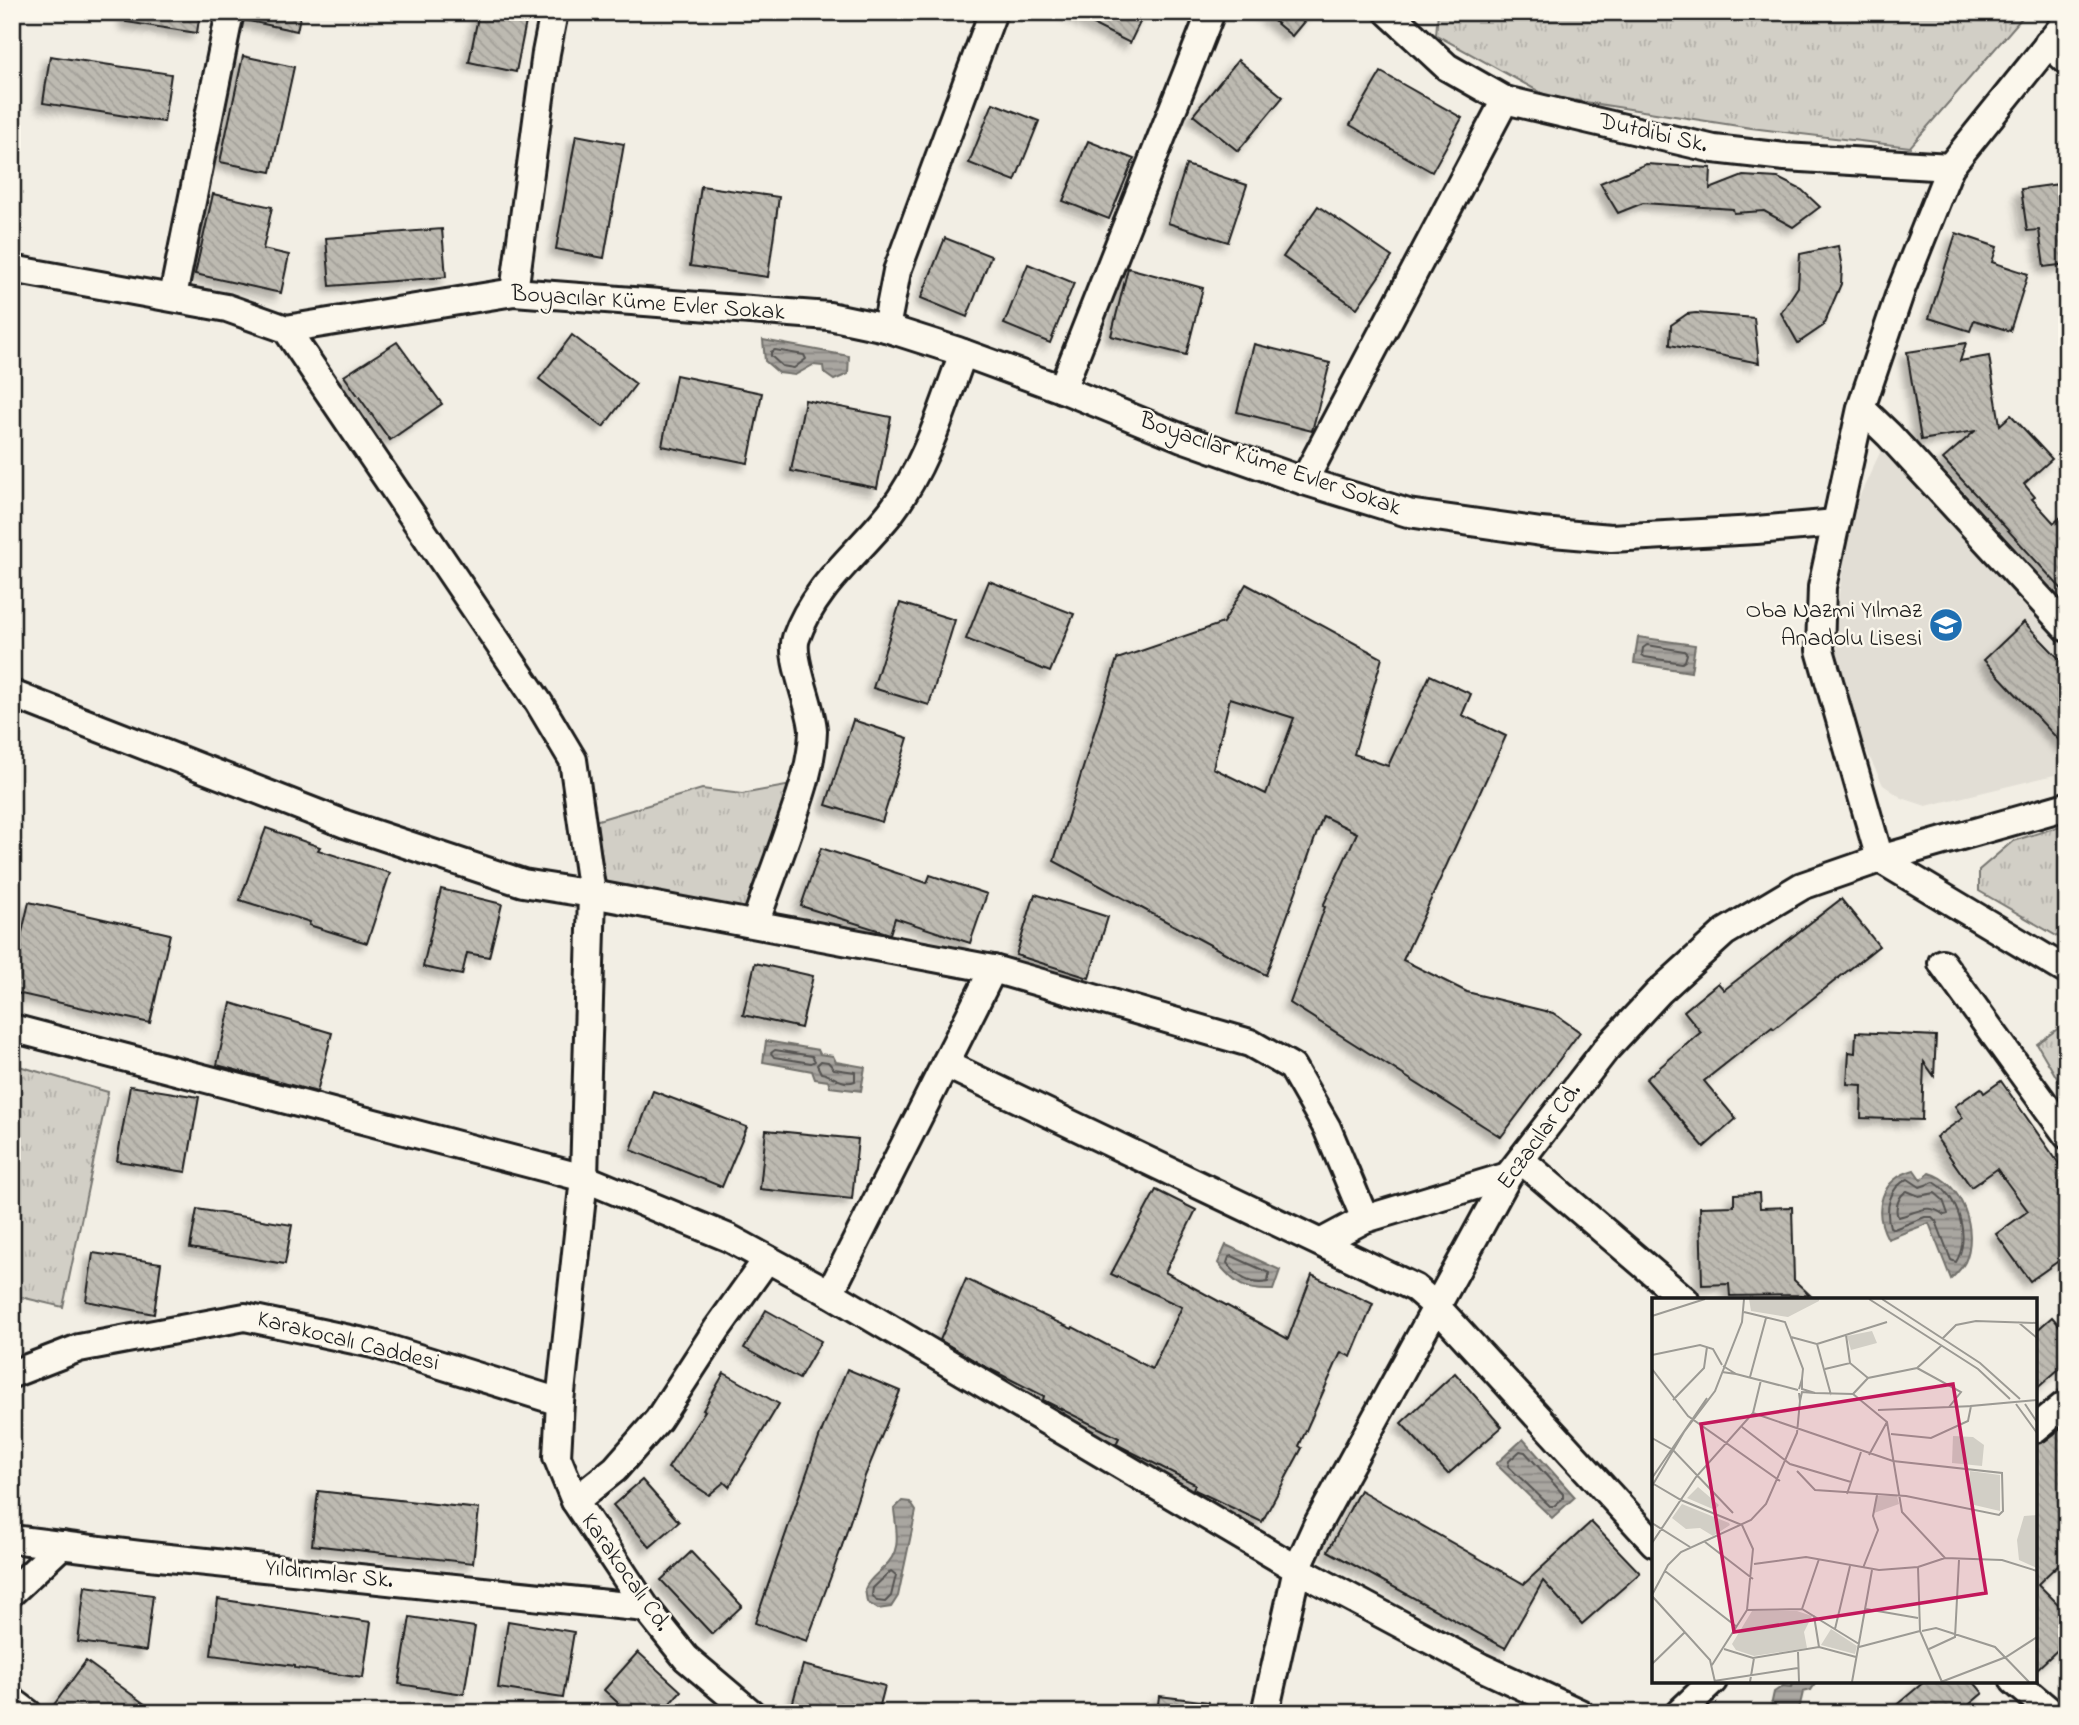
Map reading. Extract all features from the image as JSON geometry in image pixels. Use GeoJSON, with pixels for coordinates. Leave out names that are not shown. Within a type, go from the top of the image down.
{"type":"FeatureCollection","features":[{"type":"Feature","properties":{"kind":"street"},"geometry":{"type":"LineString","coordinates":[[173,296],[230,12]]}},
{"type":"Feature","properties":{"kind":"street"},"geometry":{"type":"LineString","coordinates":[[514,292],[546,53],[554,12]]}},
{"type":"Feature","properties":{"kind":"street"},"geometry":{"type":"LineString","coordinates":[[1062,389],[1211,12]]}},
{"type":"Feature","properties":{"kind":"street","name":"Dutdibi Sk."},"geometry":{"type":"LineString","coordinates":[[1388,12],[1415,25],[1447,67],[1505,100],[1714,149],[1797,158],[1950,167]]}},
{"type":"Feature","properties":{"kind":"street"},"geometry":{"type":"LineString","coordinates":[[886,328],[897,271],[983,15]]}},
{"type":"Feature","properties":{"kind":"street"},"geometry":{"type":"LineString","coordinates":[[2067,20],[2057,52],[1950,167],[1901,290],[1861,408],[1822,587],[1820,650],[1880,859],[2067,971]]}},
{"type":"Feature","properties":{"kind":"street"},"geometry":{"type":"LineString","coordinates":[[1304,481],[1505,100]]}},
{"type":"Feature","properties":{"kind":"street"},"geometry":{"type":"LineString","coordinates":[[12,269],[173,296],[227,308],[286,328]]}},
{"type":"Feature","properties":{"kind":"street","name":"Boyacılar Küme Evler Sokak"},"geometry":{"type":"LineString","coordinates":[[286,328],[514,292],[829,316],[886,328],[963,353],[1062,389],[1182,438],[1304,481],[1408,513],[1541,532],[1611,538],[1836,523]]}},
{"type":"Feature","properties":{"kind":"street","name":"Karakocalı Cd."},"geometry":{"type":"LineString","coordinates":[[286,328],[539,704],[573,760],[592,894],[584,1178],[560,1402],[557,1457],[575,1501],[646,1608],[687,1658],[751,1713]]}},
{"type":"Feature","properties":{"kind":"street"},"geometry":{"type":"LineString","coordinates":[[755,924],[804,785],[813,729],[794,642],[806,614],[824,586],[890,513],[911,483],[963,353]]}},
{"type":"Feature","properties":{"kind":"street"},"geometry":{"type":"LineString","coordinates":[[1861,408],[2067,628]]}},
{"type":"Feature","properties":{"kind":"street"},"geometry":{"type":"LineString","coordinates":[[12,694],[345,824],[523,883],[993,969],[1250,1043],[1292,1068],[1327,1128],[1365,1219]]}},
{"type":"Feature","properties":{"kind":"street","name":"Eczacılar Cd."},"geometry":{"type":"LineString","coordinates":[[1265,1713],[1297,1569],[1316,1527],[1436,1306],[1515,1168],[1606,1049],[1659,992],[1725,932],[1802,886],[1880,859],[2067,806]]}},
{"type":"Feature","properties":{"kind":"street"},"geometry":{"type":"LineString","coordinates":[[1942,963],[2067,1135]]}},
{"type":"Feature","properties":{"kind":"street"},"geometry":{"type":"LineString","coordinates":[[830,1293],[993,969]]}},
{"type":"Feature","properties":{"kind":"street"},"geometry":{"type":"LineString","coordinates":[[12,1028],[584,1178],[729,1238],[830,1293],[1297,1569],[1481,1667],[1580,1713]]}},
{"type":"Feature","properties":{"kind":"street"},"geometry":{"type":"LineString","coordinates":[[945,1064],[1415,1288],[1436,1306],[1652,1541]]}},
{"type":"Feature","properties":{"kind":"street"},"geometry":{"type":"LineString","coordinates":[[1322,1242],[1365,1219],[1515,1168],[1682,1298]]}},
{"type":"Feature","properties":{"kind":"street"},"geometry":{"type":"LineString","coordinates":[[575,1501],[615,1469],[658,1420],[766,1259]]}},
{"type":"Feature","properties":{"kind":"street","name":"Karakocalı Caddesi"},"geometry":{"type":"LineString","coordinates":[[12,1374],[79,1348],[245,1317],[373,1344],[560,1402]]}},
{"type":"Feature","properties":{"kind":"street"},"geometry":{"type":"LineString","coordinates":[[2037,1427],[2067,1403]]}},
{"type":"Feature","properties":{"kind":"street","name":"Yıldırımlar Sk."},"geometry":{"type":"LineString","coordinates":[[12,1539],[646,1608]]}},
{"type":"Feature","properties":{"kind":"street"},"geometry":{"type":"LineString","coordinates":[[12,1592],[62,1545]]}},
{"type":"Feature","properties":{"kind":"street"},"geometry":{"type":"LineString","coordinates":[[1679,1713],[1711,1683]]}},
{"type":"Feature","properties":{"kind":"street"},"geometry":{"type":"LineString","coordinates":[[2016,1683],[2052,1713]]}},
{"type":"Feature","properties":{"kind":"street"},"geometry":{"type":"LineString","coordinates":[[12,1701],[28,1713]]}},
{"type":"Feature","properties":{"kind":"shaded area","name":"Oba Nazmi Yılmaz Anadolu Lisesi"},"geometry":{"type":"Polygon","coordinates":[[[1885,442],[2067,637],[2067,772],[1926,806],[1902,798],[1883,785],[1846,709],[1838,673],[1836,612],[1852,512],[1885,442]]]}},
{"type":"Feature","properties":{"kind":"green space"},"geometry":{"type":"Polygon","coordinates":[[[1438,12],[2027,12],[1910,147],[1751,128],[1547,96],[1436,35],[1438,12]]]}},
{"type":"Feature","properties":{"kind":"green space"},"geometry":{"type":"Polygon","coordinates":[[[797,784],[751,917],[597,889],[588,823],[702,789],[742,794],[797,784]]]}},
{"type":"Feature","properties":{"kind":"green space"},"geometry":{"type":"Polygon","coordinates":[[[2067,824],[2067,942],[1979,891],[1979,870],[2013,841],[2067,824]]]}},
{"type":"Feature","properties":{"kind":"green space"},"geometry":{"type":"Polygon","coordinates":[[[2067,1022],[2067,1095],[2037,1044],[2067,1022]]]}},
{"type":"Feature","properties":{"kind":"green space"},"geometry":{"type":"Polygon","coordinates":[[[12,1064],[108,1092],[63,1307],[12,1295],[12,1064]]]}},
{"type":"Feature","properties":{"kind":"water"},"geometry":{"type":"Polygon","coordinates":[[[763,340],[849,356],[848,374],[834,380],[824,373],[823,366],[813,365],[795,375],[779,373],[765,361],[763,340]]]}},
{"type":"Feature","properties":{"kind":"water"},"geometry":{"type":"Polygon","coordinates":[[[1638,637],[1695,645],[1691,672],[1634,663],[1638,637]]]}},
{"type":"Feature","properties":{"kind":"water"},"geometry":{"type":"Polygon","coordinates":[[[766,1041],[818,1050],[820,1054],[833,1056],[836,1062],[865,1067],[861,1091],[830,1087],[828,1081],[815,1079],[812,1071],[763,1062],[766,1041]]]}},
{"type":"Feature","properties":{"kind":"water"},"geometry":{"type":"Polygon","coordinates":[[[1914,1170],[1921,1180],[1929,1173],[1941,1178],[1951,1186],[1965,1209],[1970,1236],[1969,1250],[1964,1264],[1951,1279],[1929,1223],[1888,1239],[1883,1228],[1880,1207],[1887,1188],[1903,1174],[1914,1170]]]}},
{"type":"Feature","properties":{"kind":"water"},"geometry":{"type":"Polygon","coordinates":[[[1226,1245],[1280,1270],[1273,1290],[1248,1288],[1230,1277],[1218,1263],[1226,1245]]]}},
{"type":"Feature","properties":{"kind":"water"},"geometry":{"type":"Polygon","coordinates":[[[1523,1439],[1575,1497],[1552,1518],[1496,1464],[1523,1439]]]}},
{"type":"Feature","properties":{"kind":"water"},"geometry":{"type":"Polygon","coordinates":[[[902,1501],[910,1502],[916,1511],[898,1596],[891,1607],[878,1609],[867,1602],[865,1589],[889,1561],[896,1548],[894,1509],[902,1501]]]}},
{"type":"Feature","properties":{"kind":"water"},"geometry":{"type":"Polygon","coordinates":[[[1794,1683],[1815,1684],[1811,1690],[1803,1692],[1800,1705],[1791,1713],[1751,1713],[1757,1708],[1771,1706],[1774,1692],[1783,1686],[1791,1687],[1794,1683]]]}},
{"type":"Feature","properties":{"kind":"building"},"geometry":{"type":"Polygon","coordinates":[[[126,12],[200,12],[197,33],[126,22],[126,12]]]}},
{"type":"Feature","properties":{"kind":"building"},"geometry":{"type":"Polygon","coordinates":[[[245,12],[301,12],[297,31],[244,20],[245,12]]]}},
{"type":"Feature","properties":{"kind":"building"},"geometry":{"type":"Polygon","coordinates":[[[479,12],[528,12],[516,72],[469,62],[479,12]]]}},
{"type":"Feature","properties":{"kind":"building"},"geometry":{"type":"Polygon","coordinates":[[[1068,12],[1145,12],[1130,43],[1068,12]]]}},
{"type":"Feature","properties":{"kind":"building"},"geometry":{"type":"Polygon","coordinates":[[[1263,12],[1312,12],[1292,36],[1263,12]]]}},
{"type":"Feature","properties":{"kind":"building"},"geometry":{"type":"Polygon","coordinates":[[[50,56],[171,74],[164,122],[43,103],[50,56]]]}},
{"type":"Feature","properties":{"kind":"building"},"geometry":{"type":"Polygon","coordinates":[[[243,56],[294,67],[271,172],[220,162],[243,56]]]}},
{"type":"Feature","properties":{"kind":"building"},"geometry":{"type":"Polygon","coordinates":[[[1238,60],[1283,97],[1238,151],[1193,115],[1238,60]]]}},
{"type":"Feature","properties":{"kind":"building"},"geometry":{"type":"Polygon","coordinates":[[[1381,72],[1462,118],[1432,172],[1350,125],[1381,72]]]}},
{"type":"Feature","properties":{"kind":"building"},"geometry":{"type":"Polygon","coordinates":[[[993,103],[1039,121],[1015,181],[969,163],[993,103]]]}},
{"type":"Feature","properties":{"kind":"building"},"geometry":{"type":"Polygon","coordinates":[[[576,135],[624,144],[604,258],[556,249],[576,135]]]}},
{"type":"Feature","properties":{"kind":"building"},"geometry":{"type":"Polygon","coordinates":[[[1088,141],[1134,159],[1109,219],[1063,201],[1088,141]]]}},
{"type":"Feature","properties":{"kind":"building"},"geometry":{"type":"Polygon","coordinates":[[[1646,164],[1711,168],[1710,189],[1743,176],[1778,178],[1802,190],[1820,207],[1793,227],[1764,211],[1734,213],[1733,209],[1643,203],[1618,213],[1600,183],[1646,164]]]}},
{"type":"Feature","properties":{"kind":"building"},"geometry":{"type":"Polygon","coordinates":[[[1186,165],[1247,185],[1228,242],[1168,223],[1186,165]]]}},
{"type":"Feature","properties":{"kind":"building"},"geometry":{"type":"Polygon","coordinates":[[[2067,183],[2067,264],[2044,267],[2039,230],[2027,231],[2021,189],[2067,183]]]}},
{"type":"Feature","properties":{"kind":"building"},"geometry":{"type":"Polygon","coordinates":[[[701,186],[779,197],[768,277],[690,266],[701,186]]]}},
{"type":"Feature","properties":{"kind":"building"},"geometry":{"type":"Polygon","coordinates":[[[213,194],[272,207],[263,249],[289,255],[281,293],[195,274],[213,194]]]}},
{"type":"Feature","properties":{"kind":"building"},"geometry":{"type":"Polygon","coordinates":[[[1318,206],[1392,257],[1357,308],[1283,257],[1318,206]]]}},
{"type":"Feature","properties":{"kind":"building"},"geometry":{"type":"Polygon","coordinates":[[[442,229],[446,277],[330,286],[326,238],[442,229]]]}},
{"type":"Feature","properties":{"kind":"building"},"geometry":{"type":"Polygon","coordinates":[[[1956,233],[1997,247],[1992,262],[2028,274],[2010,331],[1974,320],[1970,331],[1929,318],[1956,233]]]}},
{"type":"Feature","properties":{"kind":"building"},"geometry":{"type":"Polygon","coordinates":[[[945,238],[991,256],[967,317],[921,298],[945,238]]]}},
{"type":"Feature","properties":{"kind":"building"},"geometry":{"type":"Polygon","coordinates":[[[1838,246],[1842,268],[1841,284],[1823,326],[1798,343],[1781,313],[1798,287],[1800,254],[1838,246]]]}},
{"type":"Feature","properties":{"kind":"building"},"geometry":{"type":"Polygon","coordinates":[[[1028,264],[1074,283],[1050,343],[1004,324],[1028,264]]]}},
{"type":"Feature","properties":{"kind":"building"},"geometry":{"type":"Polygon","coordinates":[[[1128,268],[1203,288],[1186,355],[1111,336],[1128,268]]]}},
{"type":"Feature","properties":{"kind":"building"},"geometry":{"type":"Polygon","coordinates":[[[1687,314],[1754,318],[1759,363],[1670,345],[1671,325],[1687,314]]]}},
{"type":"Feature","properties":{"kind":"building"},"geometry":{"type":"Polygon","coordinates":[[[572,335],[636,384],[603,427],[539,379],[572,335]]]}},
{"type":"Feature","properties":{"kind":"building"},"geometry":{"type":"Polygon","coordinates":[[[397,342],[442,404],[390,440],[344,376],[397,342]]]}},
{"type":"Feature","properties":{"kind":"building"},"geometry":{"type":"Polygon","coordinates":[[[1966,343],[1960,361],[1989,356],[2000,425],[2011,415],[2052,459],[2024,484],[2035,497],[2032,499],[2054,523],[2067,512],[2067,595],[1943,459],[1975,431],[1921,440],[1907,352],[1966,343]]]}},
{"type":"Feature","properties":{"kind":"building"},"geometry":{"type":"Polygon","coordinates":[[[1254,344],[1330,363],[1312,431],[1237,412],[1254,344]]]}},
{"type":"Feature","properties":{"kind":"building"},"geometry":{"type":"Polygon","coordinates":[[[676,375],[762,393],[748,463],[662,446],[676,375]]]}},
{"type":"Feature","properties":{"kind":"building"},"geometry":{"type":"Polygon","coordinates":[[[805,400],[891,417],[877,488],[791,471],[805,400]]]}},
{"type":"Feature","properties":{"kind":"building"},"geometry":{"type":"Polygon","coordinates":[[[989,581],[1074,614],[1050,672],[966,639],[989,581]]]}},
{"type":"Feature","properties":{"kind":"building"},"geometry":{"type":"Polygon","coordinates":[[[1246,584],[1382,658],[1354,754],[1388,766],[1430,675],[1471,694],[1462,715],[1506,736],[1403,960],[1467,992],[1553,1013],[1580,1032],[1501,1137],[1290,1003],[1325,907],[1323,906],[1357,833],[1323,816],[1266,975],[1054,861],[1117,659],[1223,623],[1246,584]],[[1230,698],[1213,768],[1266,794],[1294,718],[1230,698]]]}},
{"type":"Feature","properties":{"kind":"building"},"geometry":{"type":"Polygon","coordinates":[[[900,603],[955,620],[929,705],[873,688],[900,603]]]}},
{"type":"Feature","properties":{"kind":"building"},"geometry":{"type":"Polygon","coordinates":[[[2024,622],[2067,667],[2067,749],[1984,660],[2024,622]]]}},
{"type":"Feature","properties":{"kind":"building"},"geometry":{"type":"Polygon","coordinates":[[[853,720],[908,738],[882,822],[826,805],[853,720]]]}},
{"type":"Feature","properties":{"kind":"building"},"geometry":{"type":"Polygon","coordinates":[[[266,828],[320,847],[318,850],[390,873],[367,943],[240,900],[266,828]]]}},
{"type":"Feature","properties":{"kind":"building"},"geometry":{"type":"Polygon","coordinates":[[[821,848],[927,883],[930,875],[987,894],[970,943],[895,918],[890,934],[801,906],[821,848]]]}},
{"type":"Feature","properties":{"kind":"building"},"geometry":{"type":"Polygon","coordinates":[[[441,889],[502,904],[489,957],[467,953],[462,975],[423,967],[441,889]]]}},
{"type":"Feature","properties":{"kind":"building"},"geometry":{"type":"Polygon","coordinates":[[[1035,894],[1108,917],[1089,978],[1016,955],[1035,894]]]}},
{"type":"Feature","properties":{"kind":"building"},"geometry":{"type":"Polygon","coordinates":[[[1841,899],[1879,946],[1704,1081],[1736,1119],[1704,1147],[1646,1079],[1701,1032],[1684,1011],[1718,983],[1724,990],[1841,899]]]}},
{"type":"Feature","properties":{"kind":"building"},"geometry":{"type":"Polygon","coordinates":[[[29,902],[170,934],[150,1023],[12,992],[12,976],[29,902]]]}},
{"type":"Feature","properties":{"kind":"building"},"geometry":{"type":"Polygon","coordinates":[[[755,963],[813,976],[801,1028],[743,1015],[755,963]]]}},
{"type":"Feature","properties":{"kind":"building"},"geometry":{"type":"Polygon","coordinates":[[[231,1003],[332,1033],[317,1092],[217,1065],[231,1003]]]}},
{"type":"Feature","properties":{"kind":"building"},"geometry":{"type":"Polygon","coordinates":[[[1856,1032],[1936,1036],[1934,1076],[1924,1062],[1922,1120],[1861,1118],[1862,1085],[1847,1084],[1849,1052],[1855,1053],[1856,1032]]]}},
{"type":"Feature","properties":{"kind":"building"},"geometry":{"type":"Polygon","coordinates":[[[2001,1081],[2067,1175],[2067,1255],[2030,1281],[1996,1234],[2028,1211],[1997,1169],[1971,1187],[1936,1137],[1963,1118],[1955,1106],[1981,1088],[1984,1093],[2001,1081]]]}},
{"type":"Feature","properties":{"kind":"building"},"geometry":{"type":"Polygon","coordinates":[[[130,1086],[199,1097],[186,1172],[117,1161],[130,1086]]]}},
{"type":"Feature","properties":{"kind":"building"},"geometry":{"type":"Polygon","coordinates":[[[653,1091],[747,1127],[722,1187],[631,1150],[653,1091]]]}},
{"type":"Feature","properties":{"kind":"building"},"geometry":{"type":"Polygon","coordinates":[[[766,1130],[858,1139],[852,1199],[760,1189],[766,1130]]]}},
{"type":"Feature","properties":{"kind":"building"},"geometry":{"type":"Polygon","coordinates":[[[1156,1190],[1196,1210],[1165,1272],[1288,1339],[1312,1275],[1373,1304],[1351,1357],[1341,1352],[1299,1446],[1302,1448],[1262,1522],[1193,1489],[1195,1484],[1116,1444],[1119,1438],[1043,1400],[1044,1396],[940,1340],[966,1279],[1072,1329],[1073,1327],[1152,1369],[1182,1307],[1111,1274],[1156,1190]]]}},
{"type":"Feature","properties":{"kind":"building"},"geometry":{"type":"Polygon","coordinates":[[[1759,1193],[1760,1208],[1792,1207],[1794,1280],[1810,1295],[1730,1296],[1729,1284],[1702,1285],[1700,1207],[1734,1206],[1734,1194],[1759,1193]]]}},
{"type":"Feature","properties":{"kind":"building"},"geometry":{"type":"Polygon","coordinates":[[[197,1209],[292,1225],[285,1264],[190,1248],[197,1209]]]}},
{"type":"Feature","properties":{"kind":"building"},"geometry":{"type":"Polygon","coordinates":[[[93,1253],[161,1263],[154,1314],[86,1301],[93,1253]]]}},
{"type":"Feature","properties":{"kind":"building"},"geometry":{"type":"Polygon","coordinates":[[[766,1310],[821,1341],[799,1379],[744,1348],[766,1310]]]}},
{"type":"Feature","properties":{"kind":"building"},"geometry":{"type":"Polygon","coordinates":[[[2052,1317],[2067,1334],[2067,1362],[2037,1388],[2037,1330],[2052,1317]]]}},
{"type":"Feature","properties":{"kind":"building"},"geometry":{"type":"Polygon","coordinates":[[[847,1369],[900,1391],[865,1476],[807,1641],[755,1623],[820,1435],[847,1369]]]}},
{"type":"Feature","properties":{"kind":"building"},"geometry":{"type":"Polygon","coordinates":[[[724,1373],[779,1404],[729,1487],[724,1482],[709,1495],[668,1468],[705,1411],[703,1410],[724,1373]]]}},
{"type":"Feature","properties":{"kind":"building"},"geometry":{"type":"Polygon","coordinates":[[[1455,1373],[1502,1427],[1448,1474],[1401,1423],[1455,1373]]]}},
{"type":"Feature","properties":{"kind":"building"},"geometry":{"type":"Polygon","coordinates":[[[2067,1424],[2067,1556],[2038,1584],[2067,1613],[2067,1641],[2037,1669],[2037,1443],[2045,1441],[2067,1424]]]}},
{"type":"Feature","properties":{"kind":"building"},"geometry":{"type":"Polygon","coordinates":[[[642,1480],[679,1522],[650,1547],[613,1505],[642,1480]]]}},
{"type":"Feature","properties":{"kind":"building"},"geometry":{"type":"Polygon","coordinates":[[[1360,1490],[1524,1584],[1591,1522],[1640,1573],[1582,1624],[1543,1581],[1505,1648],[1328,1551],[1360,1490]]]}},
{"type":"Feature","properties":{"kind":"building"},"geometry":{"type":"Polygon","coordinates":[[[318,1491],[479,1509],[473,1563],[312,1545],[318,1491]]]}},
{"type":"Feature","properties":{"kind":"building"},"geometry":{"type":"Polygon","coordinates":[[[691,1552],[742,1606],[712,1634],[661,1580],[691,1552]]]}},
{"type":"Feature","properties":{"kind":"building"},"geometry":{"type":"Polygon","coordinates":[[[85,1586],[153,1595],[146,1651],[78,1642],[85,1586]]]}},
{"type":"Feature","properties":{"kind":"building"},"geometry":{"type":"Polygon","coordinates":[[[218,1599],[371,1622],[363,1678],[211,1655],[218,1599]]]}},
{"type":"Feature","properties":{"kind":"building"},"geometry":{"type":"Polygon","coordinates":[[[410,1617],[475,1627],[464,1694],[399,1684],[410,1617]]]}},
{"type":"Feature","properties":{"kind":"building"},"geometry":{"type":"Polygon","coordinates":[[[508,1621],[574,1632],[563,1698],[498,1688],[508,1621]]]}},
{"type":"Feature","properties":{"kind":"building"},"geometry":{"type":"Polygon","coordinates":[[[638,1652],[681,1691],[661,1713],[629,1713],[604,1690],[638,1652]]]}},
{"type":"Feature","properties":{"kind":"building"},"geometry":{"type":"Polygon","coordinates":[[[86,1661],[157,1713],[62,1713],[53,1706],[86,1661]]]}},
{"type":"Feature","properties":{"kind":"building"},"geometry":{"type":"Polygon","coordinates":[[[803,1665],[885,1686],[878,1713],[790,1713],[803,1665]]]}},
{"type":"Feature","properties":{"kind":"building"},"geometry":{"type":"Polygon","coordinates":[[[1923,1683],[1975,1683],[1983,1693],[1959,1713],[1887,1713],[1923,1683]]]}},
{"type":"Feature","properties":{"kind":"building"},"geometry":{"type":"Polygon","coordinates":[[[1159,1696],[1209,1702],[1209,1713],[1157,1713],[1159,1696]]]}},
{"type":"Feature","properties":{"kind":"place","name":"Oba Nazmi Yılmaz Anadolu Lisesi"},"geometry":{"type":"Point","coordinates":[1946,625]}}]}
